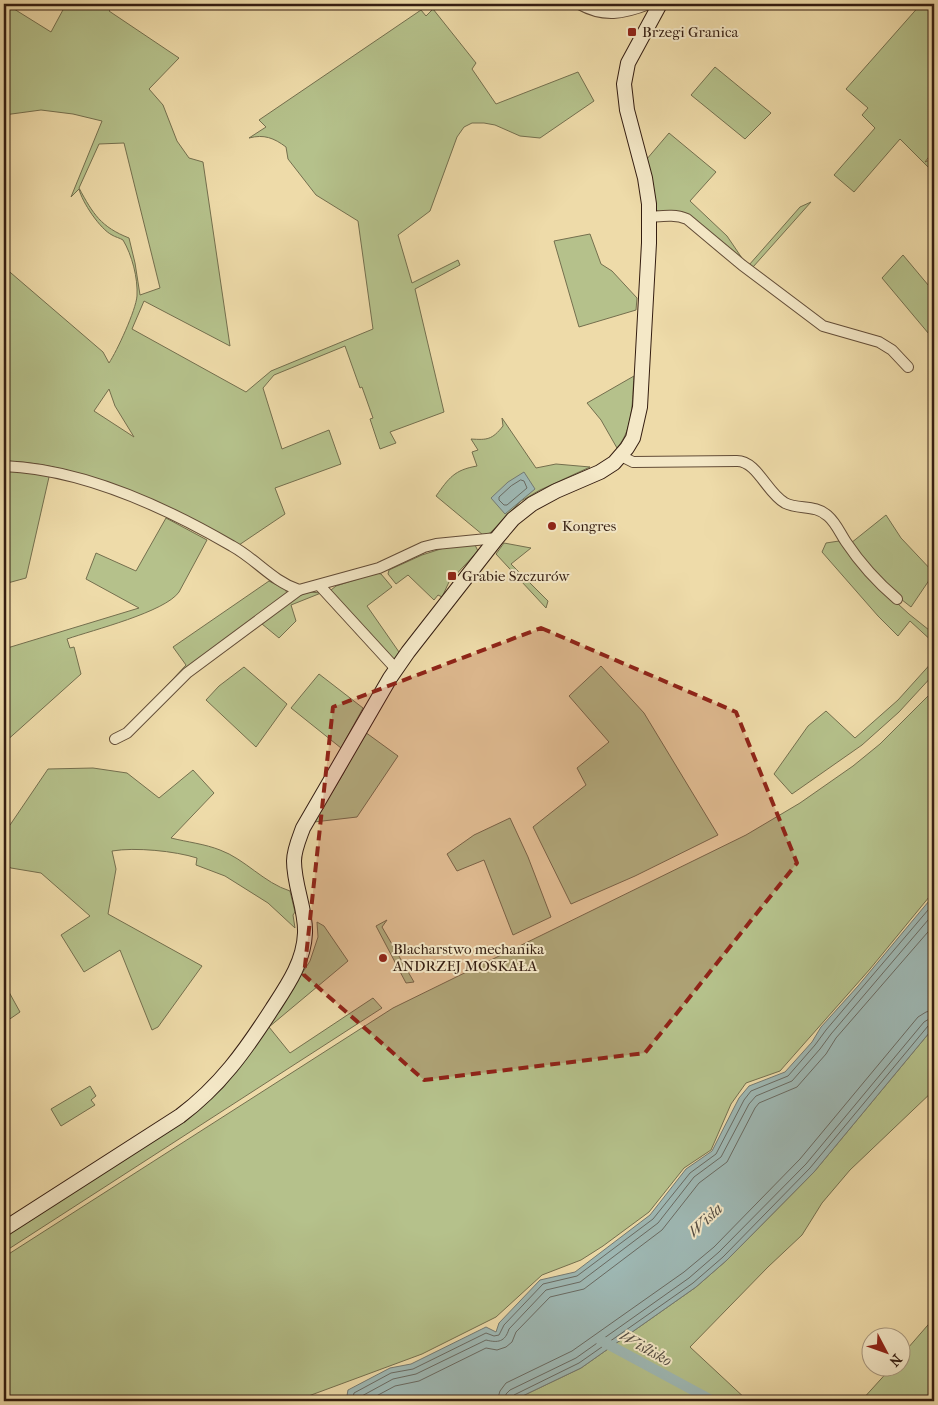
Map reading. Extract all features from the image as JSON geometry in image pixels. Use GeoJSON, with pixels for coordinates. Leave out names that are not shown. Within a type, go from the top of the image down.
{"type":"FeatureCollection","features":[{"type":"Feature","properties":{"kind":"street"},"geometry":{"type":"LineString","coordinates":[[579,4],[604,14],[626,11],[649,4]]}},
{"type":"Feature","properties":{"kind":"street"},"geometry":{"type":"LineString","coordinates":[[4,1228],[180,1116],[221,1080],[247,1047],[297,967],[303,951],[305,932],[294,861],[295,850],[309,816],[396,669],[497,538],[514,519],[532,504],[556,491],[600,472],[621,456],[633,438],[640,406],[650,217],[645,178],[627,110],[624,84],[628,63],[660,4]]}},
{"type":"Feature","properties":{"kind":"street"},"geometry":{"type":"LineString","coordinates":[[650,217],[680,216],[687,220],[742,265],[823,326],[879,342],[892,350],[908,367]]}},
{"type":"Feature","properties":{"kind":"street"},"geometry":{"type":"LineString","coordinates":[[621,456],[634,462],[737,461],[747,463],[770,491],[785,503],[819,510],[830,518],[863,565],[897,599]]}},
{"type":"Feature","properties":{"kind":"street"},"geometry":{"type":"LineString","coordinates":[[4,466],[31,467],[127,494],[166,511],[232,545],[275,579],[299,590]]}},
{"type":"Feature","properties":{"kind":"street"},"geometry":{"type":"LineString","coordinates":[[115,740],[127,733],[187,673],[299,590],[320,586],[379,568],[424,547],[436,544],[497,538]]}},
{"type":"Feature","properties":{"kind":"street"},"geometry":{"type":"LineString","coordinates":[[320,586],[396,669]]}},
{"type":"Feature","properties":{"kind":"highlighted area"},"geometry":{"type":"Polygon","coordinates":[[[541,628],[736,712],[797,863],[645,1053],[424,1080],[304,975],[333,707],[541,628]]]}},
{"type":"Feature","properties":{"kind":"green space"},"geometry":{"type":"Polygon","coordinates":[[[4,4],[51,32],[64,8],[58,4],[115,4],[109,11],[179,58],[149,89],[163,105],[177,141],[189,158],[203,162],[230,346],[144,301],[132,329],[246,392],[271,371],[373,329],[358,221],[316,195],[288,159],[286,147],[269,138],[259,136],[249,138],[266,127],[259,120],[421,10],[426,16],[433,9],[476,63],[472,69],[496,104],[578,72],[594,101],[540,138],[520,136],[495,125],[484,123],[472,123],[464,127],[457,137],[430,211],[398,235],[412,283],[458,260],[460,265],[415,289],[444,412],[390,432],[396,443],[380,449],[370,419],[373,418],[345,346],[274,375],[263,388],[282,449],[329,430],[341,464],[275,488],[285,514],[239,545],[154,503],[96,479],[66,470],[4,461],[4,279],[6,279],[4,277],[4,267],[103,352],[109,363],[130,320],[136,302],[137,289],[134,267],[123,240],[107,232],[97,221],[84,201],[79,189],[71,197],[102,121],[73,114],[41,110],[4,115],[4,4]],[[124,143],[99,144],[79,188],[99,219],[111,229],[129,238],[140,295],[160,288],[124,143]],[[109,389],[94,411],[134,437],[115,406],[109,389]]]}},
{"type":"Feature","properties":{"kind":"green space"},"geometry":{"type":"Polygon","coordinates":[[[921,4],[934,4],[934,150],[925,162],[934,158],[934,173],[900,139],[854,192],[834,175],[875,128],[862,115],[868,108],[846,89],[921,4]]]}},
{"type":"Feature","properties":{"kind":"green space"},"geometry":{"type":"Polygon","coordinates":[[[715,67],[771,113],[745,139],[691,95],[715,67]]]}},
{"type":"Feature","properties":{"kind":"green space"},"geometry":{"type":"Polygon","coordinates":[[[669,133],[716,172],[690,201],[727,236],[744,261],[683,212],[660,212],[656,210],[653,186],[646,160],[669,133]]]}},
{"type":"Feature","properties":{"kind":"green space"},"geometry":{"type":"Polygon","coordinates":[[[811,202],[753,267],[749,265],[800,207],[811,202]]]}},
{"type":"Feature","properties":{"kind":"green space"},"geometry":{"type":"Polygon","coordinates":[[[590,234],[601,264],[612,271],[637,298],[636,310],[579,327],[554,241],[590,234]]]}},
{"type":"Feature","properties":{"kind":"green space"},"geometry":{"type":"Polygon","coordinates":[[[903,255],[934,292],[934,340],[882,278],[903,255]]]}},
{"type":"Feature","properties":{"kind":"green space"},"geometry":{"type":"Polygon","coordinates":[[[634,376],[627,432],[617,448],[601,420],[587,403],[634,376]]]}},
{"type":"Feature","properties":{"kind":"green space"},"geometry":{"type":"Polygon","coordinates":[[[502,418],[536,468],[556,464],[590,467],[521,501],[490,533],[483,535],[436,496],[457,473],[477,466],[472,452],[478,450],[471,439],[492,437],[503,426],[502,418]]]}},
{"type":"Feature","properties":{"kind":"green space"},"geometry":{"type":"Polygon","coordinates":[[[4,470],[46,473],[49,477],[26,578],[4,584],[4,470]]]}},
{"type":"Feature","properties":{"kind":"green space"},"geometry":{"type":"Polygon","coordinates":[[[886,515],[901,538],[934,573],[911,607],[887,588],[851,543],[886,515]]]}},
{"type":"Feature","properties":{"kind":"green space"},"geometry":{"type":"Polygon","coordinates":[[[166,518],[207,540],[179,592],[159,607],[67,639],[70,648],[74,647],[81,674],[4,743],[4,649],[139,608],[86,579],[96,553],[136,571],[166,518]]]}},
{"type":"Feature","properties":{"kind":"green space"},"geometry":{"type":"Polygon","coordinates":[[[839,541],[875,583],[934,634],[934,643],[910,621],[898,636],[878,616],[822,552],[826,543],[839,541]]]}},
{"type":"Feature","properties":{"kind":"green space"},"geometry":{"type":"Polygon","coordinates":[[[504,543],[531,548],[511,564],[548,601],[546,608],[496,554],[504,543]]]}},
{"type":"Feature","properties":{"kind":"green space"},"geometry":{"type":"Polygon","coordinates":[[[475,545],[478,551],[449,582],[442,597],[438,595],[434,600],[408,575],[396,584],[388,574],[389,570],[422,555],[450,546],[475,545]]]}},
{"type":"Feature","properties":{"kind":"green space"},"geometry":{"type":"Polygon","coordinates":[[[376,573],[381,574],[392,587],[367,606],[399,652],[394,660],[331,590],[336,586],[376,573]]]}},
{"type":"Feature","properties":{"kind":"green space"},"geometry":{"type":"Polygon","coordinates":[[[269,581],[285,589],[287,593],[164,693],[162,691],[186,665],[173,647],[269,581]]]}},
{"type":"Feature","properties":{"kind":"green space"},"geometry":{"type":"Polygon","coordinates":[[[310,592],[321,593],[291,605],[296,621],[279,638],[262,624],[296,596],[310,592]]]}},
{"type":"Feature","properties":{"kind":"green space"},"geometry":{"type":"Polygon","coordinates":[[[934,660],[934,674],[899,712],[862,745],[792,794],[774,774],[808,726],[826,711],[855,738],[898,700],[934,660]]]}},
{"type":"Feature","properties":{"kind":"green space"},"geometry":{"type":"Polygon","coordinates":[[[601,666],[644,713],[718,835],[635,876],[571,904],[533,827],[586,785],[577,768],[609,742],[569,696],[601,666]]]}},
{"type":"Feature","properties":{"kind":"green space"},"geometry":{"type":"Polygon","coordinates":[[[244,667],[287,704],[256,747],[206,700],[219,686],[244,667]]]}},
{"type":"Feature","properties":{"kind":"green space"},"geometry":{"type":"Polygon","coordinates":[[[319,674],[363,708],[341,748],[291,708],[319,674]]]}},
{"type":"Feature","properties":{"kind":"green space"},"geometry":{"type":"Polygon","coordinates":[[[934,690],[934,891],[870,969],[780,1071],[746,1083],[731,1104],[711,1150],[684,1168],[649,1212],[581,1260],[542,1275],[496,1317],[422,1354],[295,1401],[4,1401],[4,1257],[393,1008],[746,835],[800,803],[853,766],[880,744],[934,690]]]}},
{"type":"Feature","properties":{"kind":"green space"},"geometry":{"type":"Polygon","coordinates":[[[365,732],[398,756],[357,817],[314,822],[343,774],[365,732]]]}},
{"type":"Feature","properties":{"kind":"green space"},"geometry":{"type":"Polygon","coordinates":[[[93,768],[127,773],[159,798],[193,770],[214,793],[171,838],[214,848],[238,859],[272,882],[290,891],[295,912],[293,915],[295,928],[268,903],[225,876],[196,865],[197,858],[155,850],[132,849],[112,851],[116,869],[108,914],[202,966],[158,1027],[152,1030],[120,950],[84,972],[61,935],[90,916],[41,873],[11,868],[4,864],[4,827],[10,825],[48,769],[93,768]]]}},
{"type":"Feature","properties":{"kind":"green space"},"geometry":{"type":"Polygon","coordinates":[[[510,818],[528,857],[551,917],[513,935],[484,860],[457,871],[447,854],[474,835],[510,818]]]}},
{"type":"Feature","properties":{"kind":"green space"},"geometry":{"type":"Polygon","coordinates":[[[387,920],[382,927],[414,982],[406,983],[376,926],[387,920]]]}},
{"type":"Feature","properties":{"kind":"green space"},"geometry":{"type":"Polygon","coordinates":[[[317,922],[324,926],[348,961],[269,1027],[290,1053],[373,998],[382,1008],[4,1252],[4,1237],[193,1115],[223,1088],[268,1027],[310,961],[318,937],[317,922]]]}},
{"type":"Feature","properties":{"kind":"green space"},"geometry":{"type":"Polygon","coordinates":[[[4,983],[20,1012],[4,1023],[4,983]]]}},
{"type":"Feature","properties":{"kind":"green space"},"geometry":{"type":"Polygon","coordinates":[[[934,1027],[934,1090],[850,1170],[822,1203],[802,1235],[690,1347],[748,1401],[512,1401],[581,1368],[696,1287],[727,1260],[814,1172],[934,1027]]]}},
{"type":"Feature","properties":{"kind":"green space"},"geometry":{"type":"Polygon","coordinates":[[[90,1086],[96,1096],[91,1100],[95,1105],[61,1126],[51,1109],[90,1086]]]}},
{"type":"Feature","properties":{"kind":"green space"},"geometry":{"type":"Polygon","coordinates":[[[934,1318],[934,1401],[861,1401],[882,1378],[910,1378],[910,1346],[934,1318]]]}},
{"type":"Feature","properties":{"kind":"water"},"geometry":{"type":"Polygon","coordinates":[[[524,472],[535,489],[505,514],[491,498],[508,482],[524,472]]]}},
{"type":"Feature","properties":{"kind":"water","name":"Wisła"},"geometry":{"type":"Polygon","coordinates":[[[934,895],[934,1027],[814,1172],[727,1260],[696,1287],[581,1368],[512,1401],[346,1401],[348,1390],[390,1368],[411,1364],[486,1327],[496,1332],[499,1323],[540,1280],[575,1272],[650,1215],[686,1169],[712,1151],[739,1098],[749,1086],[785,1072],[934,895]]]}},
{"type":"Feature","properties":{"kind":"waterway","name":"Wiślisko"},"geometry":{"type":"LineString","coordinates":[[600,1340],[713,1401]]}},
{"type":"Feature","properties":{"kind":"place","name":"Brzegi Granica"},"geometry":{"type":"Point","coordinates":[632,32]}},
{"type":"Feature","properties":{"kind":"place","name":"Kongres"},"geometry":{"type":"Point","coordinates":[552,526]}},
{"type":"Feature","properties":{"kind":"place","name":"Grabie Szczurów"},"geometry":{"type":"Point","coordinates":[452,576]}},
{"type":"Feature","properties":{"kind":"place","name":"Blacharstwo mechanika ANDRZEJ MOSKAŁA"},"geometry":{"type":"Point","coordinates":[383,958]}}]}
